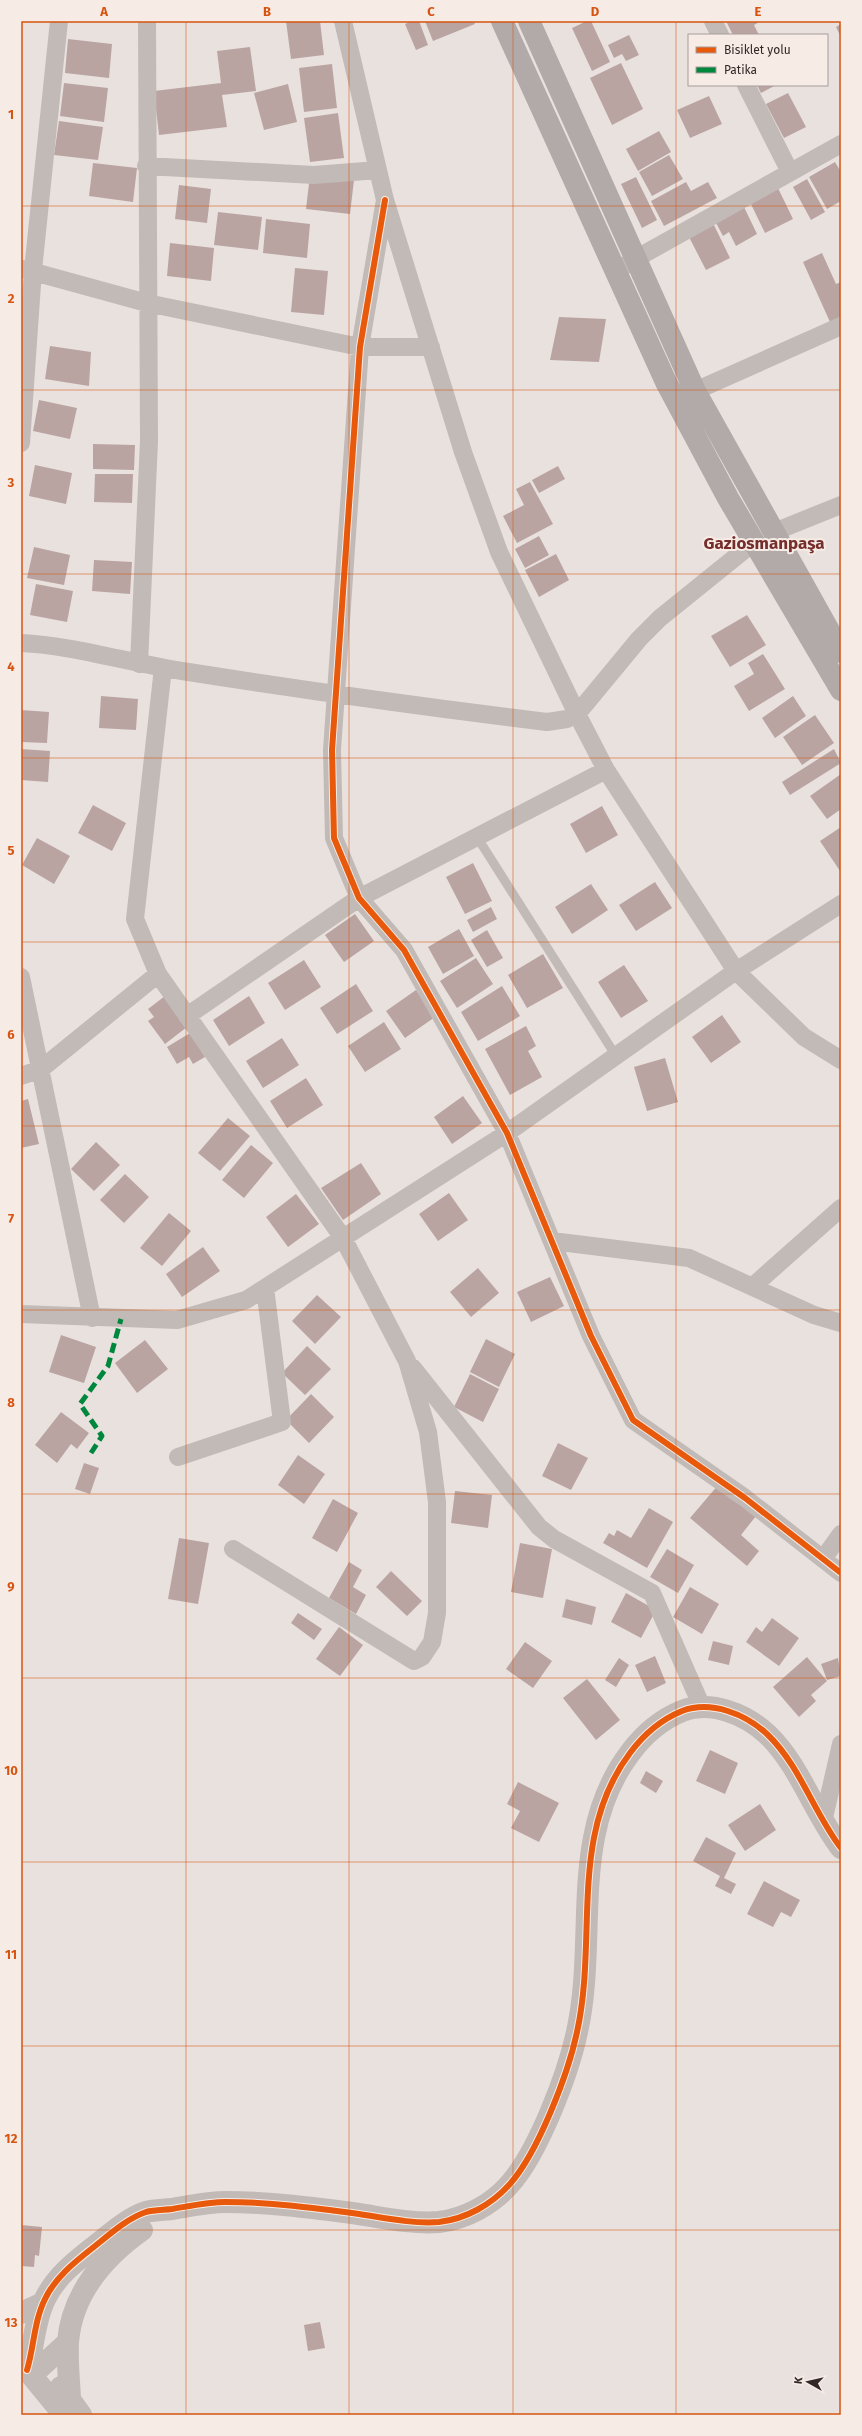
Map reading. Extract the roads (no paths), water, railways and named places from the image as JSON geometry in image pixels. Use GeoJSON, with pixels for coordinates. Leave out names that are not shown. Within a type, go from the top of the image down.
{"type":"FeatureCollection","features":[{"type":"Feature","properties":{"kind":"main road"},"geometry":{"type":"LineString","coordinates":[[502,21],[614,272],[666,382],[753,543],[841,690]]}},
{"type":"Feature","properties":{"kind":"main road"},"geometry":{"type":"LineString","coordinates":[[529,21],[695,391],[840,648]]}},
{"type":"Feature","properties":{"kind":"street"},"geometry":{"type":"LineString","coordinates":[[21,443],[27,269],[59,21]]}},
{"type":"Feature","properties":{"kind":"street"},"geometry":{"type":"LineString","coordinates":[[139,664],[148,441],[146,166],[147,21]]}},
{"type":"Feature","properties":{"kind":"street"},"geometry":{"type":"LineString","coordinates":[[343,21],[385,200],[463,452],[500,552],[577,714],[606,770],[736,971],[804,1037],[841,1060]]}},
{"type":"Feature","properties":{"kind":"street"},"geometry":{"type":"LineString","coordinates":[[713,21],[720,34]]}},
{"type":"Feature","properties":{"kind":"street"},"geometry":{"type":"LineString","coordinates":[[747,86],[790,172]]}},
{"type":"Feature","properties":{"kind":"street"},"geometry":{"type":"LineString","coordinates":[[614,272],[841,144]]}},
{"type":"Feature","properties":{"kind":"street"},"geometry":{"type":"LineString","coordinates":[[146,166],[314,175],[378,170]]}},
{"type":"Feature","properties":{"kind":"street"},"geometry":{"type":"LineString","coordinates":[[385,200],[360,347],[332,750],[334,838],[359,898],[404,950],[507,1133],[591,1336],[633,1420],[745,1498],[841,1573]]}},
{"type":"Feature","properties":{"kind":"street"},"geometry":{"type":"LineString","coordinates":[[27,269],[148,303],[360,347],[431,347]]}},
{"type":"Feature","properties":{"kind":"street"},"geometry":{"type":"LineString","coordinates":[[695,391],[841,326]]}},
{"type":"Feature","properties":{"kind":"street"},"geometry":{"type":"LineString","coordinates":[[774,532],[841,504]]}},
{"type":"Feature","properties":{"kind":"street"},"geometry":{"type":"LineString","coordinates":[[21,643],[40,644],[139,664],[336,695],[547,722],[567,719],[577,714],[639,639],[660,618],[753,543]]}},
{"type":"Feature","properties":{"kind":"street"},"geometry":{"type":"LineString","coordinates":[[163,668],[135,920],[158,974],[343,1238],[407,1361],[538,1527],[554,1539],[652,1593],[702,1707]]}},
{"type":"Feature","properties":{"kind":"street"},"geometry":{"type":"LineString","coordinates":[[187,1016],[359,898],[606,770]]}},
{"type":"Feature","properties":{"kind":"street"},"geometry":{"type":"LineString","coordinates":[[21,1314],[92,1318],[177,1320],[246,1300],[507,1133],[736,971],[841,904]]}},
{"type":"Feature","properties":{"kind":"street"},"geometry":{"type":"LineString","coordinates":[[21,1076],[41,1069],[158,974]]}},
{"type":"Feature","properties":{"kind":"street"},"geometry":{"type":"LineString","coordinates":[[21,977],[92,1318]]}},
{"type":"Feature","properties":{"kind":"street"},"geometry":{"type":"LineString","coordinates":[[752,1287],[841,1208]]}},
{"type":"Feature","properties":{"kind":"street"},"geometry":{"type":"LineString","coordinates":[[552,1241],[689,1258],[814,1315],[841,1323]]}},
{"type":"Feature","properties":{"kind":"street"},"geometry":{"type":"LineString","coordinates":[[178,1457],[282,1422],[265,1288]]}},
{"type":"Feature","properties":{"kind":"street"},"geometry":{"type":"LineString","coordinates":[[233,1549],[414,1661],[422,1657],[432,1642],[437,1613],[437,1502],[428,1432],[407,1361]]}},
{"type":"Feature","properties":{"kind":"street"},"geometry":{"type":"LineString","coordinates":[[823,1559],[841,1534]]}},
{"type":"Feature","properties":{"kind":"street"},"geometry":{"type":"LineString","coordinates":[[29,2362],[38,2317],[43,2303],[58,2278],[107,2236],[145,2212],[223,2202],[304,2206],[403,2220],[440,2222],[476,2211],[494,2199],[510,2184],[538,2138],[568,2064],[582,2003],[593,1836],[599,1812],[609,1786],[632,1750],[653,1728],[666,1718],[687,1709],[702,1707],[734,1713],[767,1735],[784,1756],[823,1822],[841,1848]]}},
{"type":"Feature","properties":{"kind":"street"},"geometry":{"type":"LineString","coordinates":[[823,1822],[841,1744]]}},
{"type":"Feature","properties":{"kind":"street"},"geometry":{"type":"LineString","coordinates":[[72,2409],[68,2342],[77,2305],[101,2265],[122,2244],[175,2208]]}},
{"type":"Feature","properties":{"kind":"street"},"geometry":{"type":"LineString","coordinates":[[21,2314],[43,2303]]}},
{"type":"Feature","properties":{"kind":"street"},"geometry":{"type":"LineString","coordinates":[[29,2362],[68,2342]]}},
{"type":"Feature","properties":{"kind":"street"},"geometry":{"type":"LineString","coordinates":[[29,2362],[72,2409]]}},
{"type":"Feature","properties":{"kind":"lane"},"geometry":{"type":"LineString","coordinates":[[477,837],[616,1056]]}},
{"type":"Feature","properties":{"kind":"district","name":"Gaziosmanpaşa"},"geometry":{"type":"Point","coordinates":[764,543]}}]}
